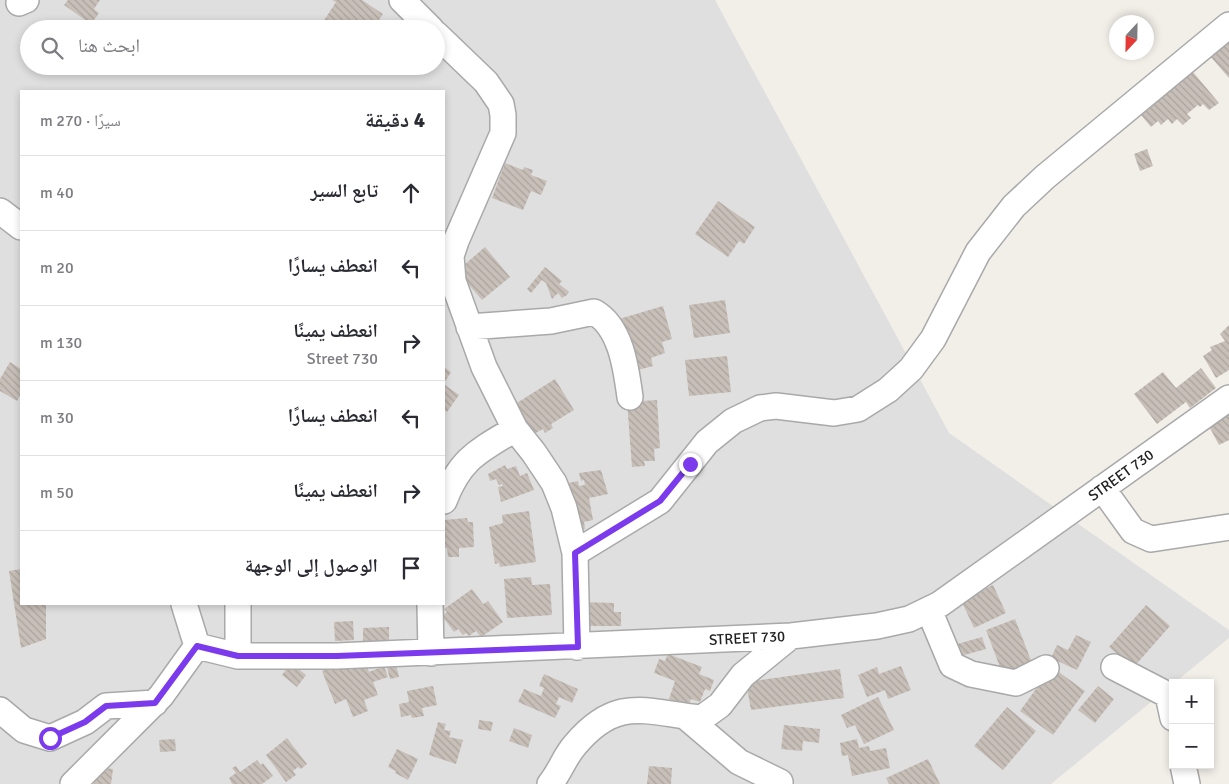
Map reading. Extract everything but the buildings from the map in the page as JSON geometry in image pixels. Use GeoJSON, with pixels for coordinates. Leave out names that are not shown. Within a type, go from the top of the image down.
{"type":"FeatureCollection","features":[{"type":"Feature","properties":{"kind":"street"},"geometry":{"type":"LineString","coordinates":[[402,0],[422,20]]}},
{"type":"Feature","properties":{"kind":"street"},"geometry":{"type":"LineString","coordinates":[[575,553],[660,501],[707,442],[733,421],[760,408],[776,406],[834,413],[858,409],[888,390],[911,369],[933,339],[978,252],[1014,206],[1045,177],[1229,25]]}},
{"type":"Feature","properties":{"kind":"street"},"geometry":{"type":"LineString","coordinates":[[445,43],[486,82],[501,104],[503,115],[503,133],[451,256],[453,281],[484,367],[515,429],[554,483],[564,508],[575,553],[578,647]]}},
{"type":"Feature","properties":{"kind":"street"},"geometry":{"type":"LineString","coordinates":[[0,210],[20,226]]}},
{"type":"Feature","properties":{"kind":"street"},"geometry":{"type":"LineString","coordinates":[[469,327],[551,321],[594,312],[605,318],[610,326],[627,374],[630,397]]}},
{"type":"Feature","properties":{"kind":"street","name":"STREET 730"},"geometry":{"type":"LineString","coordinates":[[197,646],[238,656],[337,656],[431,653],[792,636],[908,619],[940,604],[1229,398]]}},
{"type":"Feature","properties":{"kind":"street"},"geometry":{"type":"LineString","coordinates":[[445,499],[455,476],[472,456],[515,429]]}},
{"type":"Feature","properties":{"kind":"street"},"geometry":{"type":"LineString","coordinates":[[1102,488],[1133,531],[1151,540],[1229,527]]}},
{"type":"Feature","properties":{"kind":"street"},"geometry":{"type":"LineString","coordinates":[[73,784],[155,703],[197,646],[184,605]]}},
{"type":"Feature","properties":{"kind":"street"},"geometry":{"type":"LineString","coordinates":[[238,605],[238,656]]}},
{"type":"Feature","properties":{"kind":"street"},"geometry":{"type":"LineString","coordinates":[[430,605],[431,653]]}},
{"type":"Feature","properties":{"kind":"street"},"geometry":{"type":"LineString","coordinates":[[929,610],[952,664],[965,671],[1002,682],[1016,683],[1046,668]]}},
{"type":"Feature","properties":{"kind":"street"},"geometry":{"type":"LineString","coordinates":[[550,784],[574,746],[600,721],[636,709],[702,718],[710,713],[743,675],[792,636]]}},
{"type":"Feature","properties":{"kind":"street"},"geometry":{"type":"LineString","coordinates":[[1114,667],[1168,695],[1169,700]]}},
{"type":"Feature","properties":{"kind":"street"},"geometry":{"type":"LineString","coordinates":[[0,710],[24,730],[50,738],[85,722],[106,706],[155,703]]}},
{"type":"Feature","properties":{"kind":"street"},"geometry":{"type":"LineString","coordinates":[[685,716],[739,762],[780,782]]}},
{"type":"Feature","properties":{"kind":"street"},"geometry":{"type":"LineString","coordinates":[[1184,769],[1187,784]]}},
{"type":"Feature","properties":{"kind":"shaded area"},"geometry":{"type":"Polygon","coordinates":[[[0,0],[715,0],[949,433],[1229,630],[1229,638],[1179,679],[1169,679],[1169,687],[1051,784],[0,784],[0,0]]]}},
{"type":"Feature","properties":{"kind":"route"},"geometry":{"type":"LineString","coordinates":[[50,738],[85,722],[106,706],[155,703],[197,646],[238,656],[337,656],[578,647],[575,553],[660,501],[690,464]]}}]}
